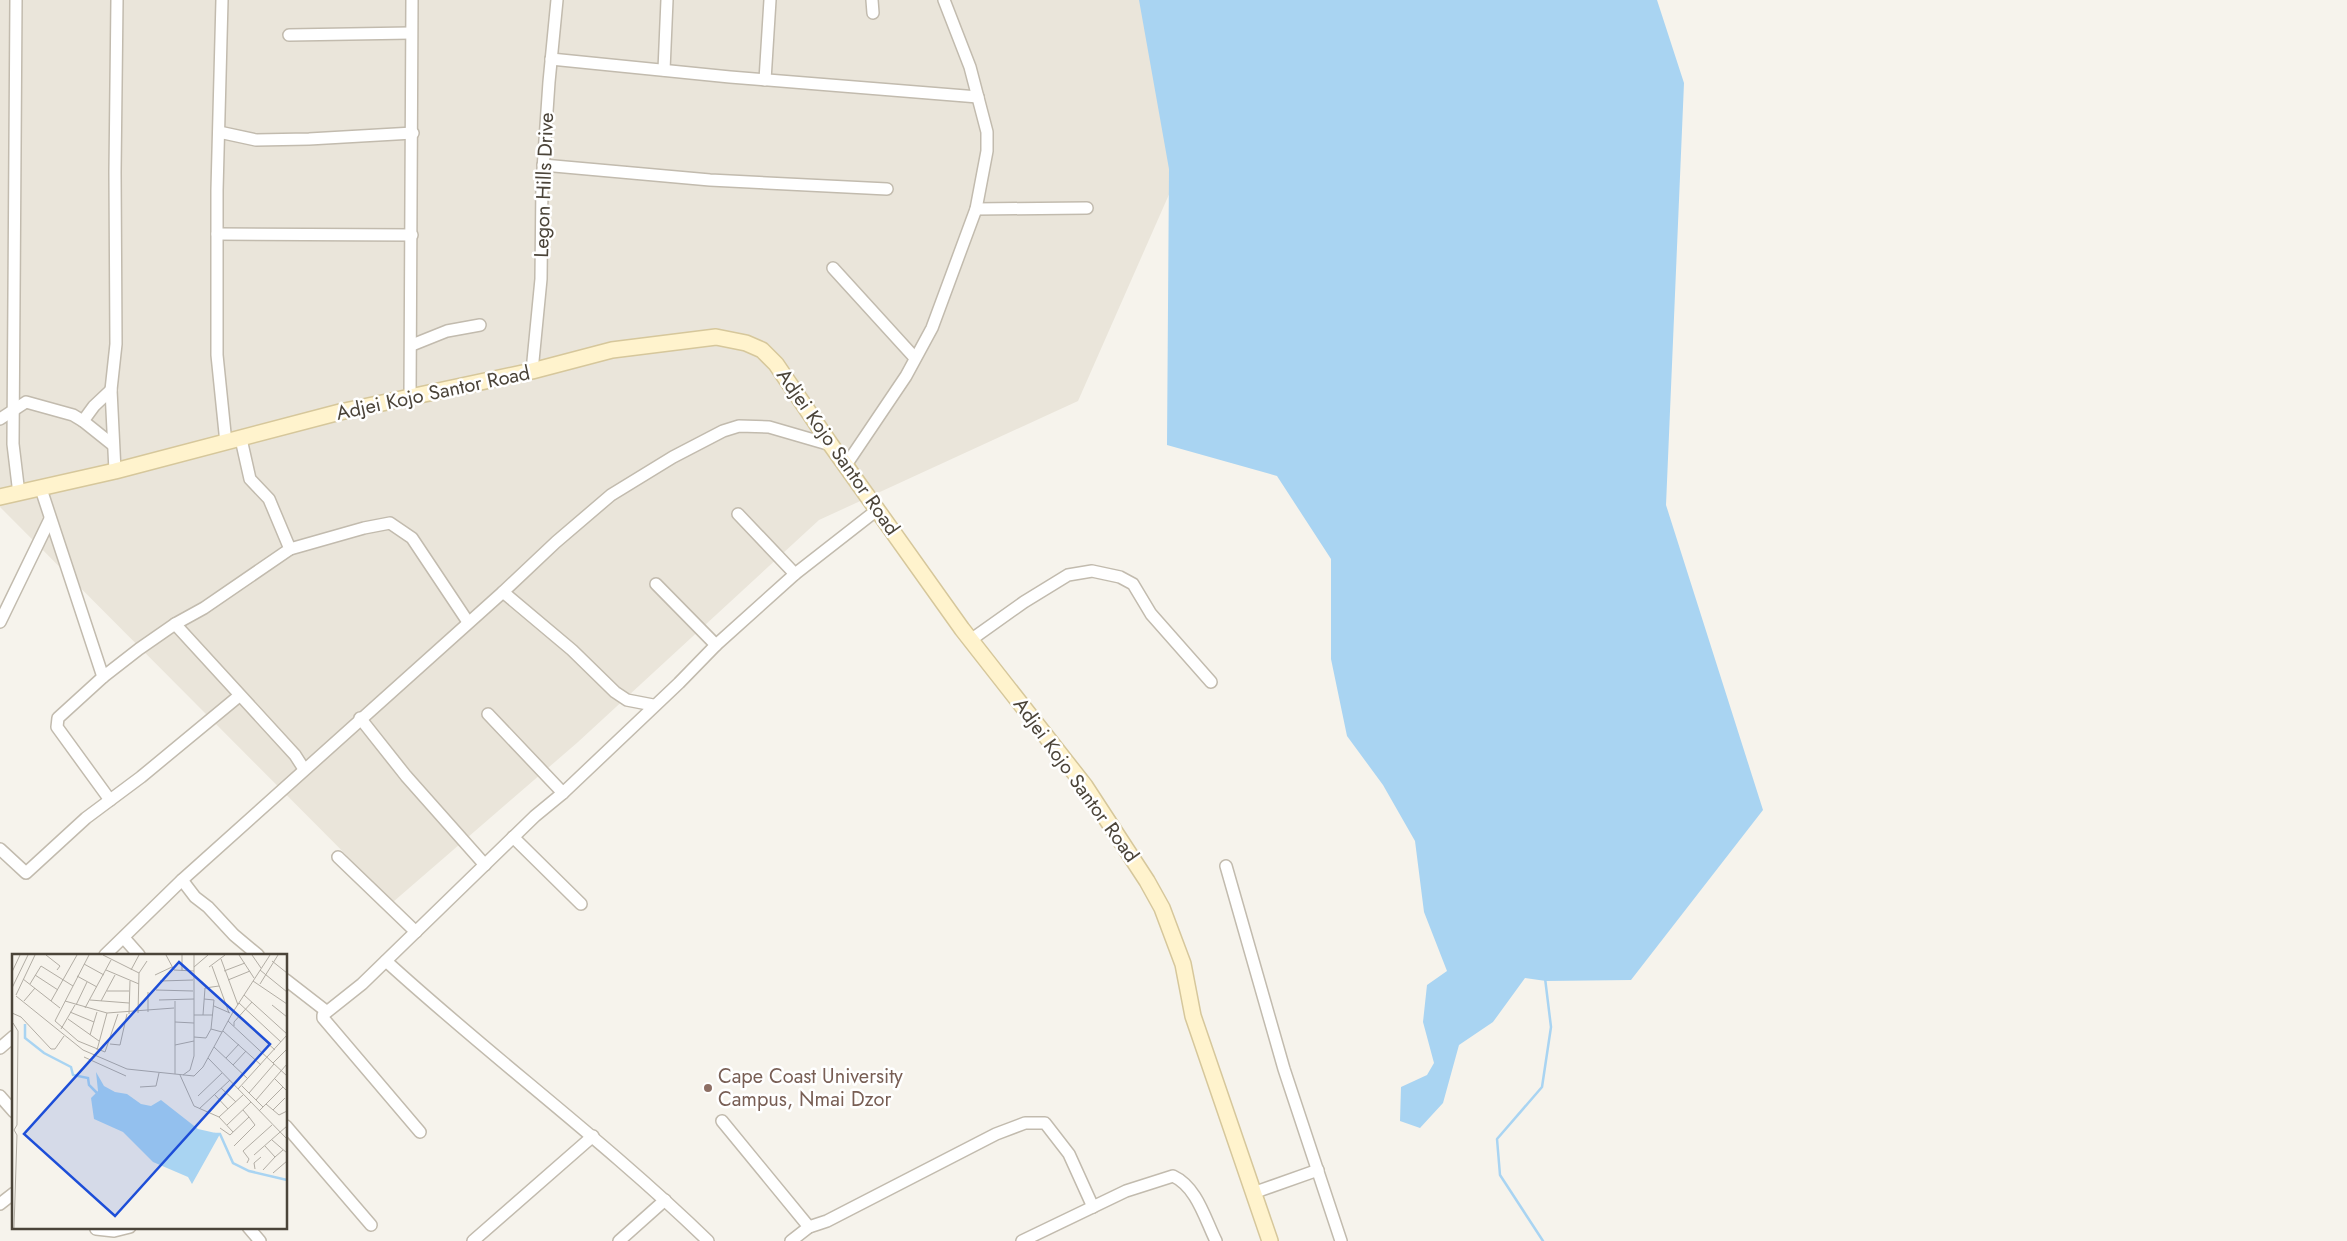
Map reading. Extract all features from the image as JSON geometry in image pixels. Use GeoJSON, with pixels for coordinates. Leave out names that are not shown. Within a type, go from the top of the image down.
{"type":"FeatureCollection","features":[{"type":"Feature","properties":{"kind":"street"},"geometry":{"type":"LineString","coordinates":[[16,0],[13,444],[19,494]]}},
{"type":"Feature","properties":{"kind":"street"},"geometry":{"type":"LineString","coordinates":[[115,471],[111,390],[116,344],[117,0]]}},
{"type":"Feature","properties":{"kind":"street"},"geometry":{"type":"LineString","coordinates":[[222,0],[217,234],[217,355],[234,441],[250,479],[269,499],[290,549]]}},
{"type":"Feature","properties":{"kind":"street"},"geometry":{"type":"LineString","coordinates":[[410,396],[412,345],[412,0]]}},
{"type":"Feature","properties":{"kind":"street","name":"Legon Hills Drive"},"geometry":{"type":"LineString","coordinates":[[532,371],[541,279],[543,165],[557,0]]}},
{"type":"Feature","properties":{"kind":"street"},"geometry":{"type":"LineString","coordinates":[[664,70],[667,0]]}},
{"type":"Feature","properties":{"kind":"street"},"geometry":{"type":"LineString","coordinates":[[765,80],[770,0]]}},
{"type":"Feature","properties":{"kind":"street"},"geometry":{"type":"LineString","coordinates":[[872,0],[873,13]]}},
{"type":"Feature","properties":{"kind":"street"},"geometry":{"type":"LineString","coordinates":[[846,465],[888,405],[932,328],[976,209],[987,150],[987,132],[970,67],[944,0]]}},
{"type":"Feature","properties":{"kind":"street"},"geometry":{"type":"LineString","coordinates":[[289,35],[411,33]]}},
{"type":"Feature","properties":{"kind":"street"},"geometry":{"type":"LineString","coordinates":[[551,59],[765,80],[978,97]]}},
{"type":"Feature","properties":{"kind":"street"},"geometry":{"type":"LineString","coordinates":[[219,132],[256,140],[412,133]]}},
{"type":"Feature","properties":{"kind":"street"},"geometry":{"type":"LineString","coordinates":[[543,165],[710,180],[887,189]]}},
{"type":"Feature","properties":{"kind":"street"},"geometry":{"type":"LineString","coordinates":[[976,209],[1087,208]]}},
{"type":"Feature","properties":{"kind":"street"},"geometry":{"type":"LineString","coordinates":[[217,234],[412,235]]}},
{"type":"Feature","properties":{"kind":"street"},"geometry":{"type":"LineString","coordinates":[[833,268],[915,358]]}},
{"type":"Feature","properties":{"kind":"street"},"geometry":{"type":"LineString","coordinates":[[412,345],[446,331],[480,325]]}},
{"type":"Feature","properties":{"kind":"street","name":"Adjei Kojo Santor Road"},"geometry":{"type":"LineString","coordinates":[[0,497],[115,471],[410,396],[532,371],[578,357],[633,346],[716,338],[746,342],[762,350],[776,364],[831,445],[962,629],[972,639],[1085,786],[1122,840],[1162,908],[1183,964],[1194,1016],[1270,1241]]}},
{"type":"Feature","properties":{"kind":"street"},"geometry":{"type":"LineString","coordinates":[[83,421],[94,406],[111,390]]}},
{"type":"Feature","properties":{"kind":"street"},"geometry":{"type":"LineString","coordinates":[[0,419],[26,402],[73,415],[113,445]]}},
{"type":"Feature","properties":{"kind":"street"},"geometry":{"type":"LineString","coordinates":[[105,954],[124,938],[182,880],[360,718],[611,495],[674,457],[723,431],[739,426],[769,427],[831,445]]}},
{"type":"Feature","properties":{"kind":"street"},"geometry":{"type":"LineString","coordinates":[[41,489],[103,678]]}},
{"type":"Feature","properties":{"kind":"street"},"geometry":{"type":"LineString","coordinates":[[420,1132],[323,1018],[326,1011],[362,984],[513,837],[686,676],[716,645],[795,574],[877,510]]}},
{"type":"Feature","properties":{"kind":"street"},"geometry":{"type":"LineString","coordinates":[[738,514],[795,574]]}},
{"type":"Feature","properties":{"kind":"street"},"geometry":{"type":"LineString","coordinates":[[0,622],[50,519]]}},
{"type":"Feature","properties":{"kind":"street"},"geometry":{"type":"LineString","coordinates":[[110,800],[57,727],[56,722],[58,718],[103,678],[175,624],[204,608],[290,549],[364,528],[390,523],[412,538],[468,622]]}},
{"type":"Feature","properties":{"kind":"street"},"geometry":{"type":"LineString","coordinates":[[972,639],[1024,602],[1068,575],[1092,571],[1120,577],[1133,584],[1151,614],[1211,682]]}},
{"type":"Feature","properties":{"kind":"street"},"geometry":{"type":"LineString","coordinates":[[656,584],[716,645]]}},
{"type":"Feature","properties":{"kind":"street"},"geometry":{"type":"LineString","coordinates":[[503,592],[565,644],[615,692],[627,700],[653,705]]}},
{"type":"Feature","properties":{"kind":"street"},"geometry":{"type":"LineString","coordinates":[[175,624],[295,755],[304,769]]}},
{"type":"Feature","properties":{"kind":"street"},"geometry":{"type":"LineString","coordinates":[[0,849],[26,873],[86,818],[141,777],[240,696]]}},
{"type":"Feature","properties":{"kind":"street"},"geometry":{"type":"LineString","coordinates":[[488,714],[563,792]]}},
{"type":"Feature","properties":{"kind":"street"},"geometry":{"type":"LineString","coordinates":[[360,718],[406,776],[485,865]]}},
{"type":"Feature","properties":{"kind":"street"},"geometry":{"type":"LineString","coordinates":[[513,837],[581,904]]}},
{"type":"Feature","properties":{"kind":"street"},"geometry":{"type":"LineString","coordinates":[[338,857],[416,932]]}},
{"type":"Feature","properties":{"kind":"street"},"geometry":{"type":"LineString","coordinates":[[1226,866],[1284,1069],[1341,1241]]}},
{"type":"Feature","properties":{"kind":"street"},"geometry":{"type":"LineString","coordinates":[[182,880],[195,897],[257,954]]}},
{"type":"Feature","properties":{"kind":"street"},"geometry":{"type":"LineString","coordinates":[[124,938],[137,954]]}},
{"type":"Feature","properties":{"kind":"street"},"geometry":{"type":"LineString","coordinates":[[386,961],[592,1136],[665,1200],[708,1241]]}},
{"type":"Feature","properties":{"kind":"street"},"geometry":{"type":"LineString","coordinates":[[288,982],[326,1011]]}},
{"type":"Feature","properties":{"kind":"street"},"geometry":{"type":"LineString","coordinates":[[0,1048],[12,1038]]}},
{"type":"Feature","properties":{"kind":"street"},"geometry":{"type":"LineString","coordinates":[[0,1096],[12,1110]]}},
{"type":"Feature","properties":{"kind":"street"},"geometry":{"type":"LineString","coordinates":[[722,1121],[810,1227]]}},
{"type":"Feature","properties":{"kind":"street"},"geometry":{"type":"LineString","coordinates":[[791,1241],[810,1227],[827,1221],[996,1134],[1025,1123],[1045,1123],[1069,1154],[1093,1206]]}},
{"type":"Feature","properties":{"kind":"street"},"geometry":{"type":"LineString","coordinates":[[288,1128],[371,1225]]}},
{"type":"Feature","properties":{"kind":"street"},"geometry":{"type":"LineString","coordinates":[[473,1241],[592,1136]]}},
{"type":"Feature","properties":{"kind":"street"},"geometry":{"type":"LineString","coordinates":[[1253,1193],[1318,1170]]}},
{"type":"Feature","properties":{"kind":"street"},"geometry":{"type":"LineString","coordinates":[[1022,1241],[1126,1191],[1173,1176],[1184,1181],[1191,1190],[1216,1241]]}},
{"type":"Feature","properties":{"kind":"street"},"geometry":{"type":"LineString","coordinates":[[0,1204],[12,1195]]}},
{"type":"Feature","properties":{"kind":"street"},"geometry":{"type":"LineString","coordinates":[[620,1241],[665,1200]]}},
{"type":"Feature","properties":{"kind":"street"},"geometry":{"type":"LineString","coordinates":[[95,1233],[126,1228]]}},
{"type":"Feature","properties":{"kind":"street"},"geometry":{"type":"LineString","coordinates":[[249,1228],[260,1241]]}},
{"type":"Feature","properties":{"kind":"shaded area"},"geometry":{"type":"Polygon","coordinates":[[[0,0],[1233,0],[1241,31],[1078,401],[819,520],[578,742],[393,902],[0,507],[0,0]]]}},
{"type":"Feature","properties":{"kind":"water"},"geometry":{"type":"Polygon","coordinates":[[[1139,0],[1657,0],[1684,83],[1666,505],[1763,810],[1631,980],[1546,981],[1525,978],[1493,1022],[1459,1045],[1443,1103],[1420,1128],[1400,1121],[1401,1087],[1427,1075],[1434,1063],[1423,1022],[1427,985],[1447,971],[1424,912],[1415,841],[1383,785],[1347,736],[1331,659],[1331,559],[1277,476],[1167,445],[1169,169],[1139,0]]]}},
{"type":"Feature","properties":{"kind":"waterway"},"geometry":{"type":"LineString","coordinates":[[1543,1241],[1500,1175],[1497,1139],[1542,1087],[1551,1027],[1545,978]]}},
{"type":"Feature","properties":{"kind":"place","name":"Cape Coast University Campus, Nmai Dzor"},"geometry":{"type":"Point","coordinates":[708,1088]}}]}
